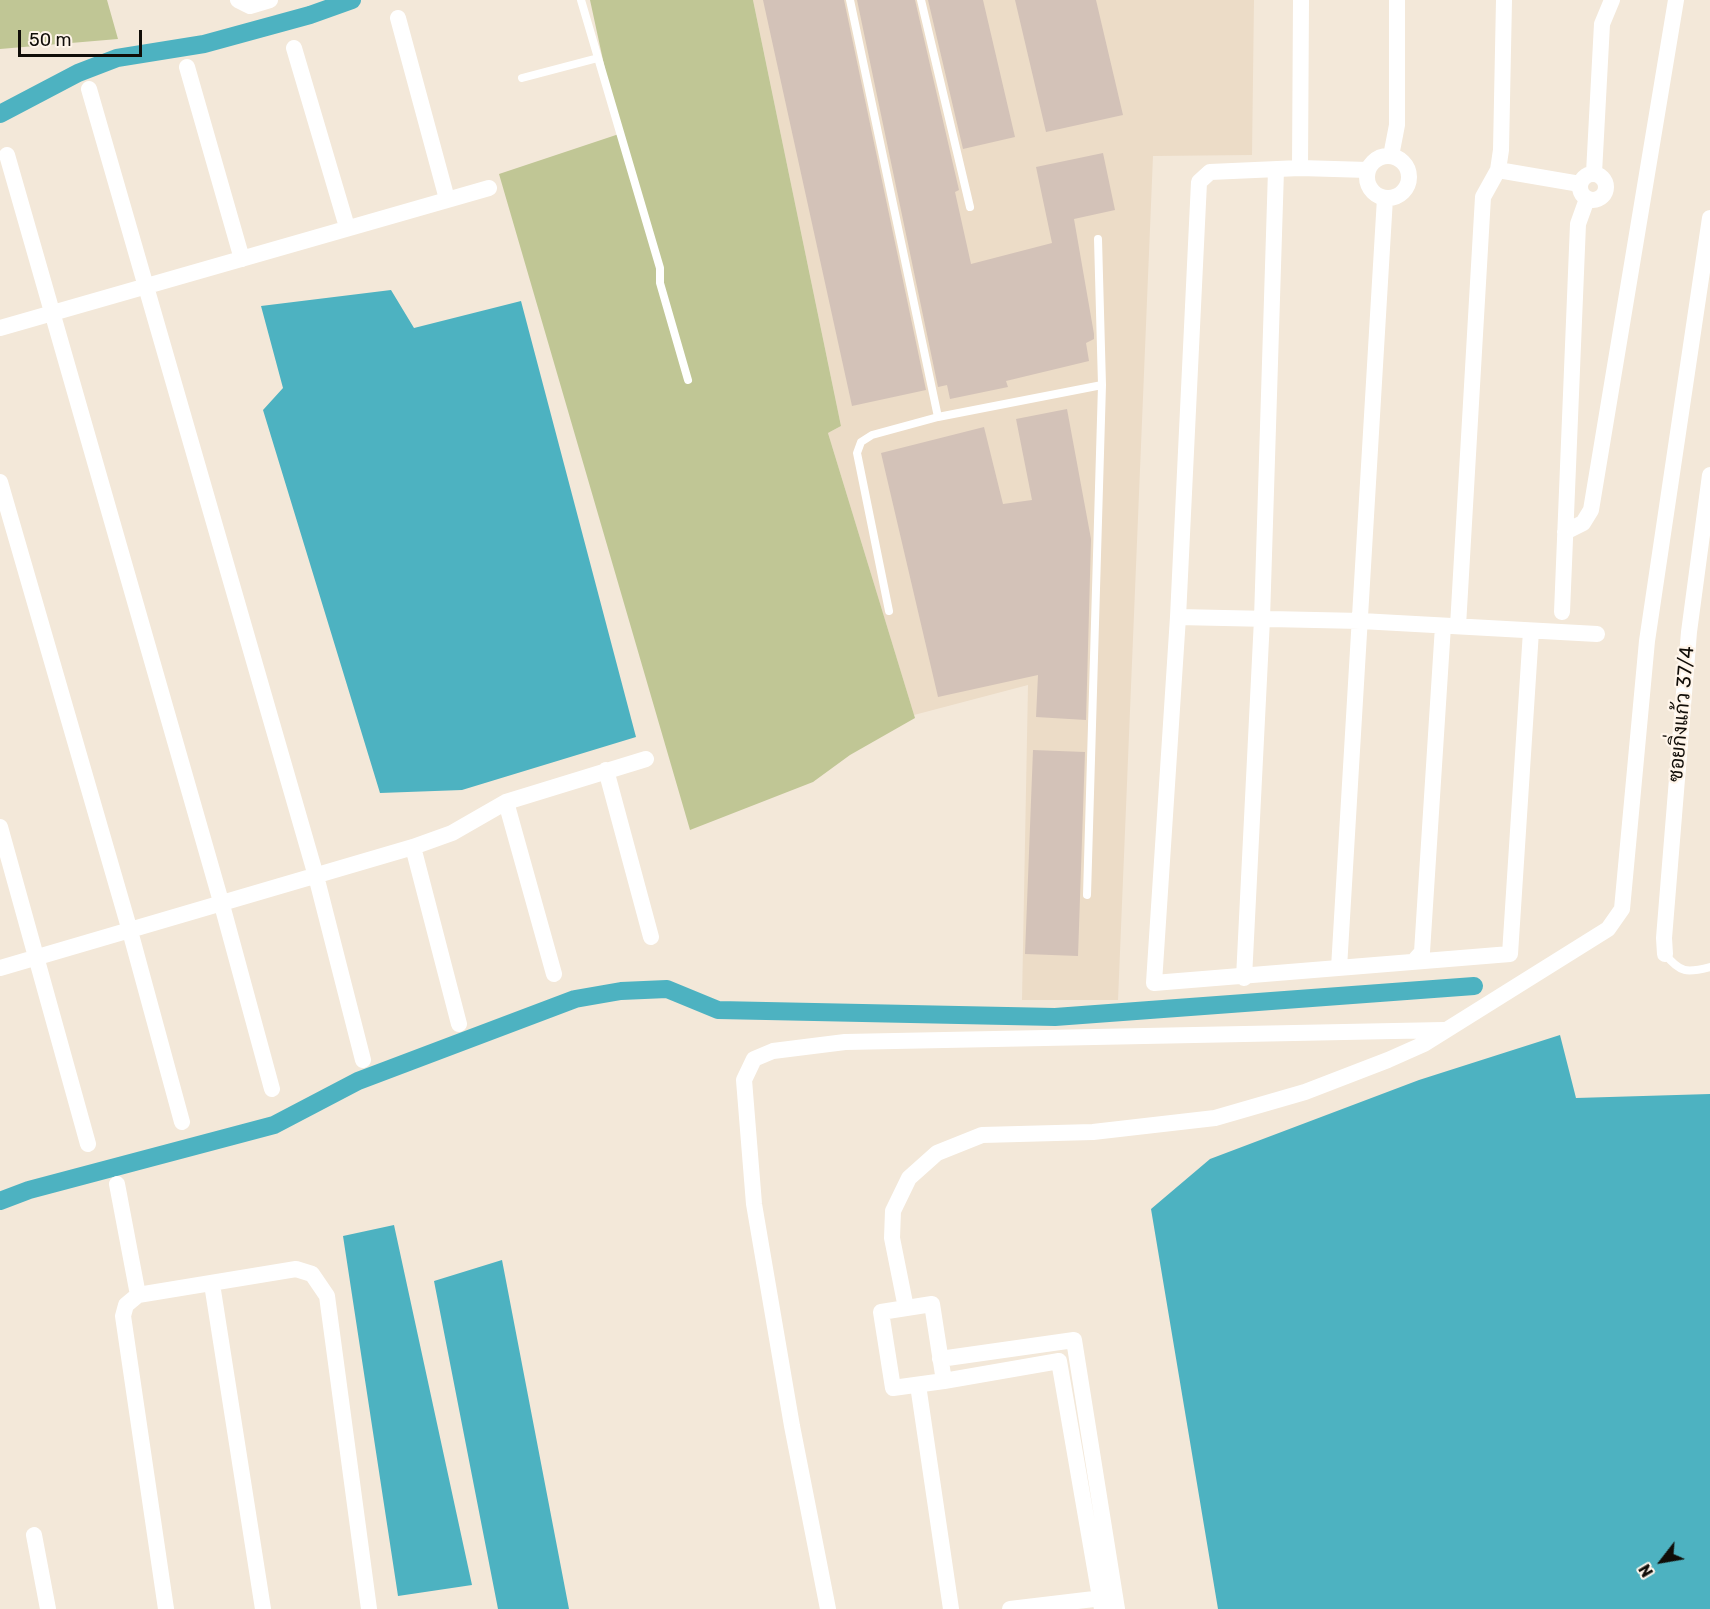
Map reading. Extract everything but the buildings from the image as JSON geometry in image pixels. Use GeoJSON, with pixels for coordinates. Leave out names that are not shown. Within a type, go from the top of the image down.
{"type":"FeatureCollection","features":[{"type":"Feature","properties":{"kind":"street"},"geometry":{"type":"LineString","coordinates":[[238,0],[250,6],[270,0]]}},
{"type":"Feature","properties":{"kind":"street"},"geometry":{"type":"LineString","coordinates":[[1300,168],[1302,0]]}},
{"type":"Feature","properties":{"kind":"street"},"geometry":{"type":"LineString","coordinates":[[1391,156],[1397,125],[1397,0]]}},
{"type":"Feature","properties":{"kind":"street"},"geometry":{"type":"LineString","coordinates":[[1415,960],[1422,952],[1484,196],[1498,170],[1501,150],[1504,0]]}},
{"type":"Feature","properties":{"kind":"street"},"geometry":{"type":"LineString","coordinates":[[1594,173],[1602,24],[1612,0]]}},
{"type":"Feature","properties":{"kind":"street"},"geometry":{"type":"LineString","coordinates":[[1565,532],[1583,523],[1591,510],[1676,0]]}},
{"type":"Feature","properties":{"kind":"street"},"geometry":{"type":"LineString","coordinates":[[398,18],[447,199]]}},
{"type":"Feature","properties":{"kind":"street"},"geometry":{"type":"LineString","coordinates":[[294,48],[347,227]]}},
{"type":"Feature","properties":{"kind":"street"},"geometry":{"type":"LineString","coordinates":[[187,67],[242,259]]}},
{"type":"Feature","properties":{"kind":"street"},"geometry":{"type":"LineString","coordinates":[[88,89],[316,876],[363,1060]]}},
{"type":"Feature","properties":{"kind":"street"},"geometry":{"type":"LineString","coordinates":[[7,155],[222,905],[272,1089]]}},
{"type":"Feature","properties":{"kind":"street"},"geometry":{"type":"LineString","coordinates":[[1391,156],[1398,158],[1408,169],[1408,183],[1400,195],[1385,198],[1378,196],[1368,185],[1368,170],[1377,159],[1391,156]]}},
{"type":"Feature","properties":{"kind":"street"},"geometry":{"type":"LineString","coordinates":[[1368,170],[1300,168],[1210,172],[1199,182],[1178,616],[1154,983],[1244,978],[1415,960],[1510,954],[1531,630]]}},
{"type":"Feature","properties":{"kind":"street"},"geometry":{"type":"LineString","coordinates":[[1244,978],[1262,619],[1276,170]]}},
{"type":"Feature","properties":{"kind":"street"},"geometry":{"type":"LineString","coordinates":[[1498,170],[1583,191],[1595,200],[1605,193],[1605,180],[1594,173]]}},
{"type":"Feature","properties":{"kind":"street"},"geometry":{"type":"LineString","coordinates":[[1562,612],[1578,224],[1583,177],[1594,173]]}},
{"type":"Feature","properties":{"kind":"street"},"geometry":{"type":"LineString","coordinates":[[0,328],[489,188]]}},
{"type":"Feature","properties":{"kind":"street"},"geometry":{"type":"LineString","coordinates":[[1339,968],[1385,198]]}},
{"type":"Feature","properties":{"kind":"street"},"geometry":{"type":"LineString","coordinates":[[906,1308],[892,1238],[893,1211],[909,1178],[937,1153],[982,1135],[1093,1132],[1215,1118],[1305,1092],[1424,1044],[1608,929],[1622,909],[1647,641],[1710,218]]}},
{"type":"Feature","properties":{"kind":"street","name":"ซอยกิ่งแก้ว 37/4"},"geometry":{"type":"LineString","coordinates":[[1665,954],[1664,938],[1689,632],[1710,476]]}},
{"type":"Feature","properties":{"kind":"street"},"geometry":{"type":"LineString","coordinates":[[0,482],[130,931],[182,1122]]}},
{"type":"Feature","properties":{"kind":"street"},"geometry":{"type":"LineString","coordinates":[[1178,616],[1361,621],[1597,634]]}},
{"type":"Feature","properties":{"kind":"street"},"geometry":{"type":"LineString","coordinates":[[0,969],[413,847],[452,833],[506,802],[646,759]]}},
{"type":"Feature","properties":{"kind":"street"},"geometry":{"type":"LineString","coordinates":[[606,770],[651,936]]}},
{"type":"Feature","properties":{"kind":"street"},"geometry":{"type":"LineString","coordinates":[[506,802],[554,974]]}},
{"type":"Feature","properties":{"kind":"street"},"geometry":{"type":"LineString","coordinates":[[0,827],[88,1144]]}},
{"type":"Feature","properties":{"kind":"street"},"geometry":{"type":"LineString","coordinates":[[413,847],[459,1024]]}},
{"type":"Feature","properties":{"kind":"street"},"geometry":{"type":"LineString","coordinates":[[828,1609],[792,1426],[754,1204],[744,1080],[754,1059],[773,1051],[845,1042],[1444,1030]]}},
{"type":"Feature","properties":{"kind":"street"},"geometry":{"type":"LineString","coordinates":[[117,1184],[138,1295]]}},
{"type":"Feature","properties":{"kind":"street"},"geometry":{"type":"LineString","coordinates":[[166,1609],[123,1316],[126,1305],[138,1295],[296,1269],[312,1274],[327,1296],[369,1609]]}},
{"type":"Feature","properties":{"kind":"street"},"geometry":{"type":"LineString","coordinates":[[212,1284],[263,1609]]}},
{"type":"Feature","properties":{"kind":"street"},"geometry":{"type":"LineString","coordinates":[[944,1381],[932,1304],[881,1312],[893,1388],[944,1381],[1059,1361],[1109,1603]]}},
{"type":"Feature","properties":{"kind":"street"},"geometry":{"type":"LineString","coordinates":[[940,1359],[1074,1340],[1109,1603]]}},
{"type":"Feature","properties":{"kind":"street"},"geometry":{"type":"LineString","coordinates":[[1061,1372],[1079,1371]]}},
{"type":"Feature","properties":{"kind":"street"},"geometry":{"type":"LineString","coordinates":[[918,1385],[951,1609]]}},
{"type":"Feature","properties":{"kind":"street"},"geometry":{"type":"LineString","coordinates":[[34,1535],[48,1609]]}},
{"type":"Feature","properties":{"kind":"street"},"geometry":{"type":"LineString","coordinates":[[1010,1609],[1109,1603]]}},
{"type":"Feature","properties":{"kind":"lane"},"geometry":{"type":"LineString","coordinates":[[581,0],[660,268],[660,283],[688,380]]}},
{"type":"Feature","properties":{"kind":"lane"},"geometry":{"type":"LineString","coordinates":[[850,0],[938,417]]}},
{"type":"Feature","properties":{"kind":"lane"},"geometry":{"type":"LineString","coordinates":[[921,0],[970,207]]}},
{"type":"Feature","properties":{"kind":"lane"},"geometry":{"type":"LineString","coordinates":[[522,78],[598,58]]}},
{"type":"Feature","properties":{"kind":"lane"},"geometry":{"type":"LineString","coordinates":[[1087,894],[1102,385],[1098,239]]}},
{"type":"Feature","properties":{"kind":"lane"},"geometry":{"type":"LineString","coordinates":[[889,611],[857,453],[861,442],[872,435],[938,417],[1102,385]]}},
{"type":"Feature","properties":{"kind":"lane"},"geometry":{"type":"LineString","coordinates":[[1665,954],[1675,966],[1682,970],[1710,968]]}},
{"type":"Feature","properties":{"kind":"shaded area"},"geometry":{"type":"Polygon","coordinates":[[[753,0],[1254,0],[1252,155],[1153,156],[1118,1000],[1022,1000],[1028,685],[914,715],[828,433],[841,426],[753,0]]]}},
{"type":"Feature","properties":{"kind":"green space"},"geometry":{"type":"Polygon","coordinates":[[[0,0],[107,0],[118,39],[0,49],[0,0]]]}},
{"type":"Feature","properties":{"kind":"green space"},"geometry":{"type":"Polygon","coordinates":[[[590,0],[753,0],[841,426],[828,433],[915,718],[850,755],[813,782],[690,830],[499,174],[619,134],[590,0]]]}},
{"type":"Feature","properties":{"kind":"water"},"geometry":{"type":"Polygon","coordinates":[[[391,290],[414,328],[521,301],[636,737],[462,790],[380,793],[263,410],[283,388],[261,306],[391,290]]]}},
{"type":"Feature","properties":{"kind":"water"},"geometry":{"type":"Polygon","coordinates":[[[1560,1035],[1576,1098],[1710,1094],[1710,1609],[1218,1609],[1151,1209],[1210,1159],[1419,1080],[1560,1035]]]}},
{"type":"Feature","properties":{"kind":"water"},"geometry":{"type":"Polygon","coordinates":[[[394,1225],[472,1585],[398,1596],[343,1236],[394,1225]]]}},
{"type":"Feature","properties":{"kind":"water"},"geometry":{"type":"Polygon","coordinates":[[[502,1260],[569,1609],[498,1609],[434,1281],[502,1260]]]}},
{"type":"Feature","properties":{"kind":"waterway"},"geometry":{"type":"LineString","coordinates":[[0,114],[78,73],[117,58],[204,44],[310,15],[352,0]]}},
{"type":"Feature","properties":{"kind":"waterway"},"geometry":{"type":"LineString","coordinates":[[0,1201],[29,1190],[274,1125],[358,1081],[575,999],[621,991],[667,989],[718,1010],[1055,1017],[1474,986]]}}]}
